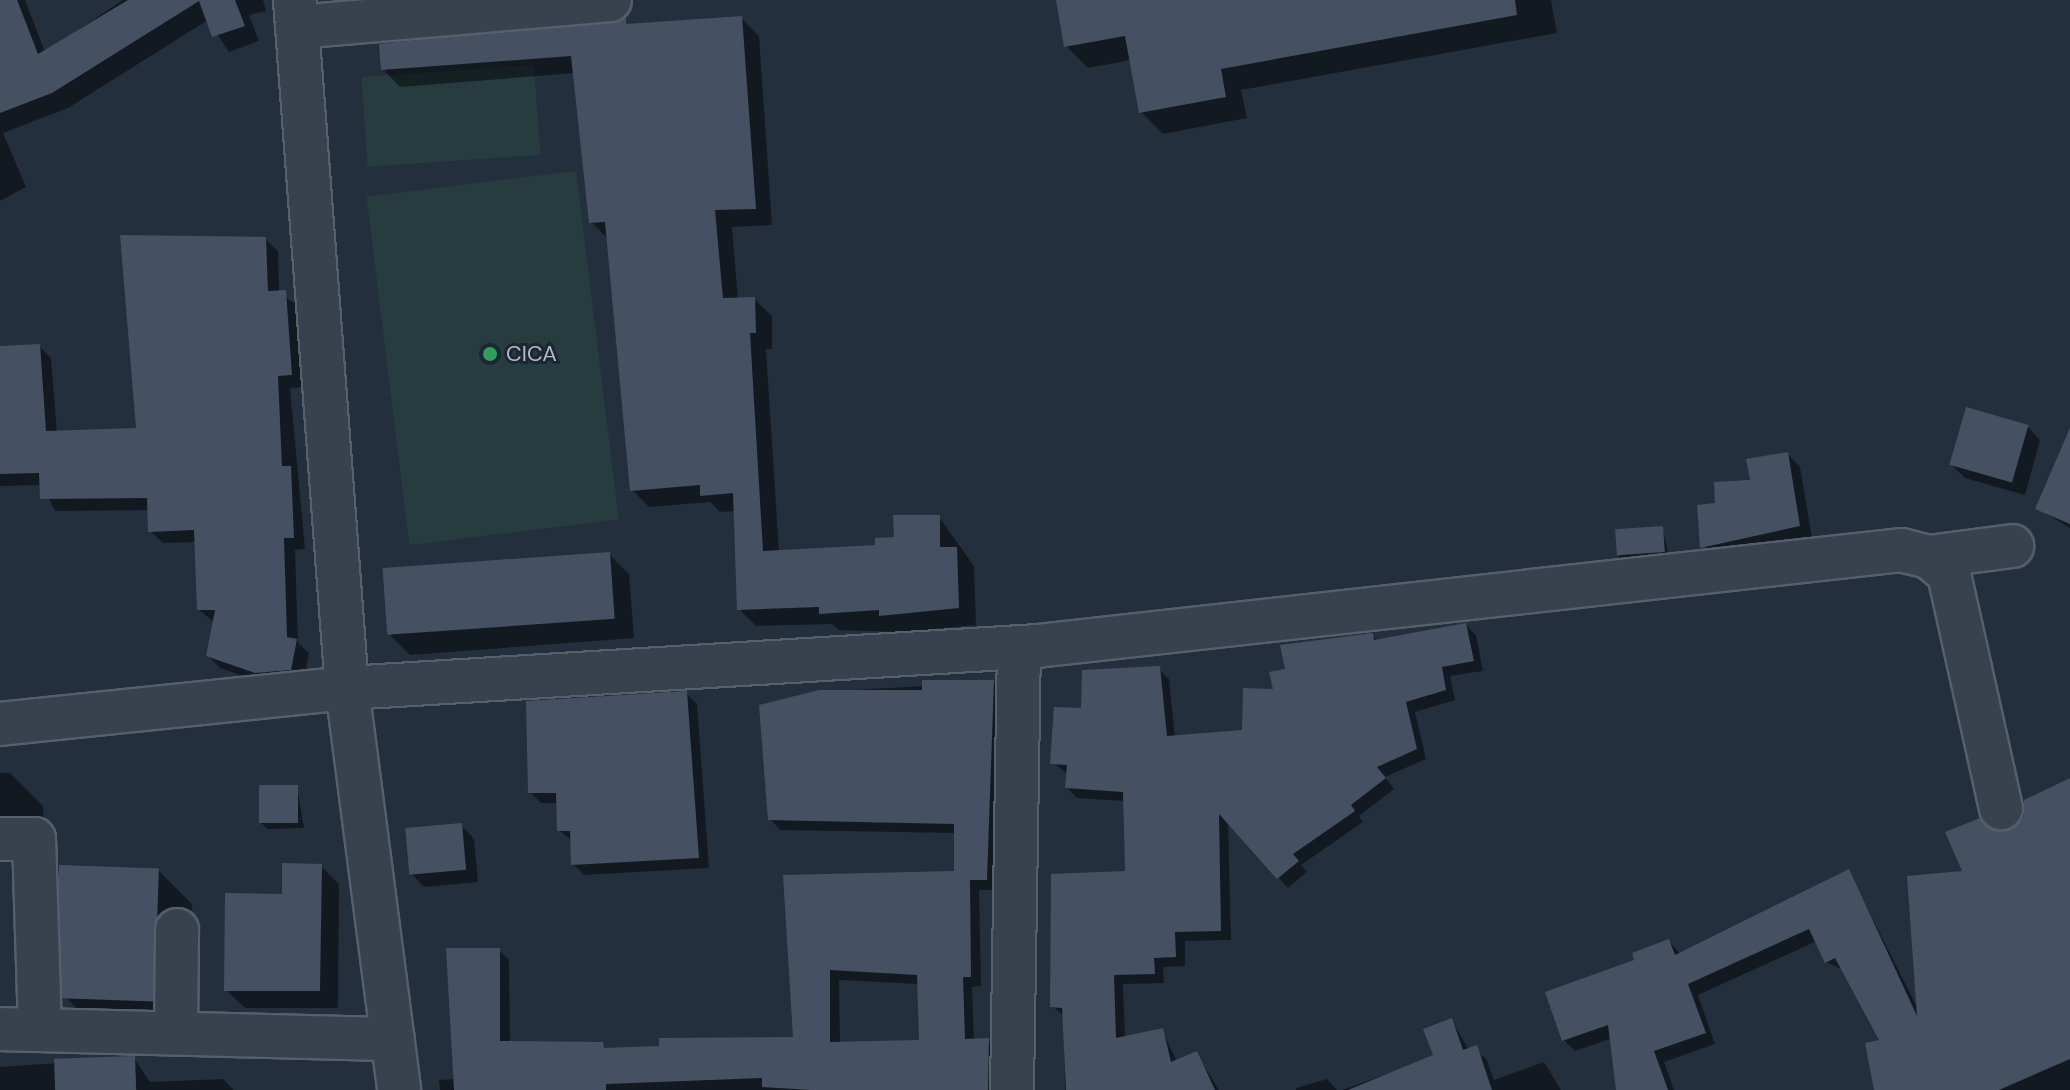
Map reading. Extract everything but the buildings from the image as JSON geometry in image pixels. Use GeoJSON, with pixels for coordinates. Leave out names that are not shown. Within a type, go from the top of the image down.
{"type":"FeatureCollection","features":[{"type":"Feature","properties":{"kind":"street"},"geometry":{"type":"LineString","coordinates":[[399,1090],[347,688],[296,14],[610,0]]}},
{"type":"Feature","properties":{"kind":"street"},"geometry":{"type":"LineString","coordinates":[[0,724],[347,688],[1019,647],[1901,550],[1929,557],[2012,546]]}},
{"type":"Feature","properties":{"kind":"street"},"geometry":{"type":"LineString","coordinates":[[1929,557],[1949,574],[2001,808]]}},
{"type":"Feature","properties":{"kind":"street"},"geometry":{"type":"LineString","coordinates":[[1012,1090],[1019,647]]}},
{"type":"Feature","properties":{"kind":"street"},"geometry":{"type":"LineString","coordinates":[[0,839],[34,839],[20,1028],[393,1039]]}},
{"type":"Feature","properties":{"kind":"street"},"geometry":{"type":"LineString","coordinates":[[176,1032],[177,930]]}},
{"type":"Feature","properties":{"kind":"green space"},"geometry":{"type":"Polygon","coordinates":[[[534,65],[540,155],[368,167],[361,77],[534,65]]]}},
{"type":"Feature","properties":{"kind":"green space","name":"CICA"},"geometry":{"type":"Polygon","coordinates":[[[576,171],[619,519],[409,545],[367,197],[576,171]]]}},
{"type":"Feature","properties":{"kind":"place","name":"CICA"},"geometry":{"type":"Point","coordinates":[490,354]}}]}
